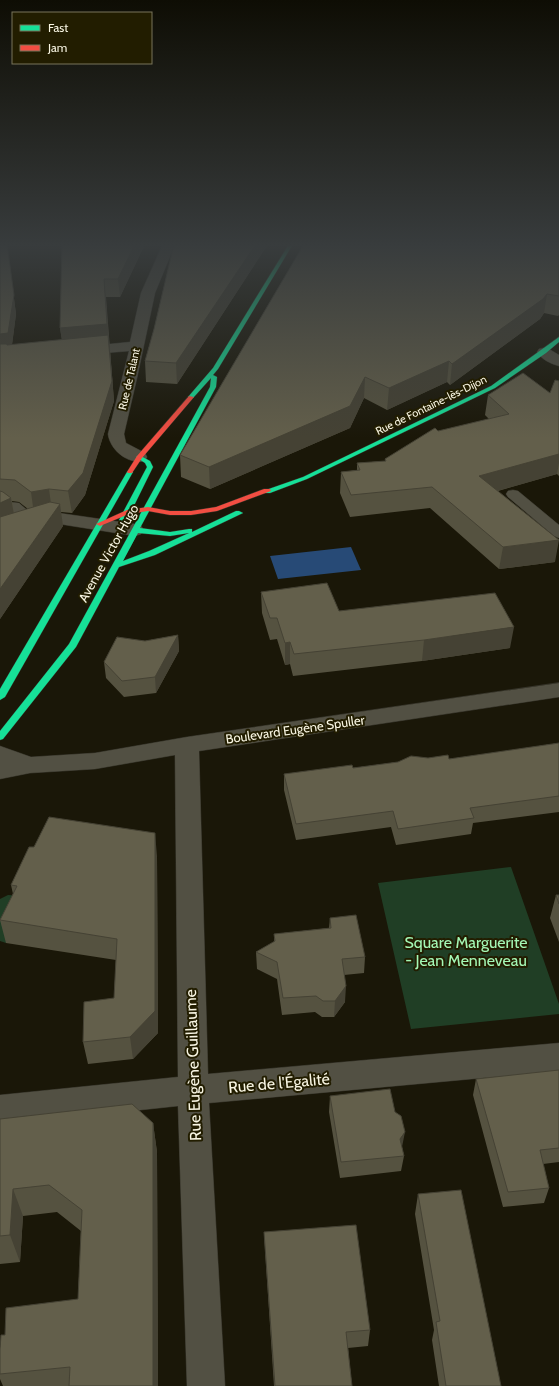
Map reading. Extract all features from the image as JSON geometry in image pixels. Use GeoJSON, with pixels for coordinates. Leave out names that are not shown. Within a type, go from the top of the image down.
{"type":"FeatureCollection","features":[{"type":"Feature","properties":{"kind":"main road","name":"Avenue Victor Hugo"},"geometry":{"type":"LineString","coordinates":[[0,697],[139,457],[214,369],[251,309]]}},
{"type":"Feature","properties":{"kind":"main road","name":"Rue de Fontaine-lès-Dijon"},"geometry":{"type":"LineString","coordinates":[[124,526],[148,509],[170,513],[191,513],[217,508],[305,478],[493,388],[544,352],[559,339]]}},
{"type":"Feature","properties":{"kind":"main road","name":"Avenue Victor Hugo"},"geometry":{"type":"LineString","coordinates":[[0,737],[36,690],[73,646],[115,566],[124,526],[148,509],[213,387],[214,369]]}},
{"type":"Feature","properties":{"kind":"main road"},"geometry":{"type":"LineString","coordinates":[[139,457],[148,462],[150,467],[124,526],[170,534],[214,524]]}},
{"type":"Feature","properties":{"kind":"main road"},"geometry":{"type":"LineString","coordinates":[[148,474],[148,509]]}},
{"type":"Feature","properties":{"kind":"main road","name":"Rue de Fontaine-lès-Dijon"},"geometry":{"type":"LineString","coordinates":[[260,504],[280,494],[305,478]]}},
{"type":"Feature","properties":{"kind":"main road"},"geometry":{"type":"LineString","coordinates":[[115,566],[152,553],[246,510]]}},
{"type":"Feature","properties":{"kind":"main road"},"geometry":{"type":"LineString","coordinates":[[36,690],[58,648]]}},
{"type":"Feature","properties":{"kind":"street","name":"Rue de Talant"},"geometry":{"type":"LineString","coordinates":[[139,457],[120,448],[116,441],[116,434],[145,309]]}},
{"type":"Feature","properties":{"kind":"street"},"geometry":{"type":"LineString","coordinates":[[64,353],[137,346]]}},
{"type":"Feature","properties":{"kind":"street"},"geometry":{"type":"LineString","coordinates":[[544,352],[559,362]]}},
{"type":"Feature","properties":{"kind":"street"},"geometry":{"type":"LineString","coordinates":[[0,506],[13,507],[31,523]]}},
{"type":"Feature","properties":{"kind":"street"},"geometry":{"type":"LineString","coordinates":[[0,534],[31,523],[52,518],[124,526]]}},
{"type":"Feature","properties":{"kind":"street","name":"Boulevard Eugène Spuller"},"geometry":{"type":"LineString","coordinates":[[0,772],[30,765],[95,761],[187,744],[559,690]]}},
{"type":"Feature","properties":{"kind":"street","name":"Rue Eugène Guillaume"},"geometry":{"type":"LineString","coordinates":[[187,744],[193,1090],[206,1386]]}},
{"type":"Feature","properties":{"kind":"street","name":"Boulevard Eugène Spuller"},"geometry":{"type":"LineString","coordinates":[[0,754],[30,765]]}},
{"type":"Feature","properties":{"kind":"street","name":"Rue de l'Égalité"},"geometry":{"type":"LineString","coordinates":[[0,1110],[193,1090],[559,1057]]}},
{"type":"Feature","properties":{"kind":"lane"},"geometry":{"type":"LineString","coordinates":[[513,494],[559,533]]}},
{"type":"Feature","properties":{"kind":"green space","name":"Square Marguerite - Jean Menneveau"},"geometry":{"type":"Polygon","coordinates":[[[511,867],[559,1004],[559,1014],[411,1029],[378,883],[511,867]]]}},
{"type":"Feature","properties":{"kind":"green space"},"geometry":{"type":"Polygon","coordinates":[[[8,895],[24,896],[23,908],[6,943],[0,941],[0,899],[8,895]]]}},
{"type":"Feature","properties":{"kind":"water"},"geometry":{"type":"Polygon","coordinates":[[[351,547],[361,570],[278,579],[270,556],[351,547]]]}},
{"type":"Feature","properties":{"kind":"building"},"geometry":{"type":"Polygon","coordinates":[[[0,309],[12,309],[8,333],[0,334],[0,309]]]}},
{"type":"Feature","properties":{"kind":"building"},"geometry":{"type":"Polygon","coordinates":[[[60,309],[106,309],[107,324],[60,328],[60,309]]]}},
{"type":"Feature","properties":{"kind":"building"},"geometry":{"type":"Polygon","coordinates":[[[159,309],[213,309],[176,363],[145,361],[159,309]]]}},
{"type":"Feature","properties":{"kind":"building"},"geometry":{"type":"Polygon","coordinates":[[[266,309],[529,309],[452,364],[449,361],[389,388],[365,377],[350,406],[209,467],[180,455],[266,309]]]}},
{"type":"Feature","properties":{"kind":"building"},"geometry":{"type":"Polygon","coordinates":[[[108,335],[112,381],[83,473],[68,491],[49,489],[31,492],[15,480],[0,479],[0,344],[7,345],[108,335]]]}},
{"type":"Feature","properties":{"kind":"building"},"geometry":{"type":"Polygon","coordinates":[[[523,373],[550,393],[555,380],[559,381],[559,454],[479,476],[559,540],[503,547],[432,487],[351,495],[341,472],[360,470],[357,463],[386,461],[385,459],[435,428],[438,431],[509,414],[488,395],[523,373]]]}},
{"type":"Feature","properties":{"kind":"building"},"geometry":{"type":"Polygon","coordinates":[[[0,491],[3,492],[11,498],[0,503],[0,491]]]}},
{"type":"Feature","properties":{"kind":"building"},"geometry":{"type":"Polygon","coordinates":[[[50,502],[60,504],[0,589],[0,517],[50,502]]]}},
{"type":"Feature","properties":{"kind":"building"},"geometry":{"type":"Polygon","coordinates":[[[327,583],[339,611],[495,593],[514,627],[424,640],[294,654],[290,642],[285,643],[277,618],[270,618],[261,592],[327,583]]]}},
{"type":"Feature","properties":{"kind":"building"},"geometry":{"type":"Polygon","coordinates":[[[178,635],[155,677],[122,681],[104,662],[117,637],[145,641],[178,635]]]}},
{"type":"Feature","properties":{"kind":"building"},"geometry":{"type":"Polygon","coordinates":[[[559,743],[559,796],[470,808],[474,818],[398,829],[393,811],[296,824],[284,774],[352,765],[353,768],[398,762],[411,756],[428,758],[448,755],[449,759],[559,743]]]}},
{"type":"Feature","properties":{"kind":"building"},"geometry":{"type":"Polygon","coordinates":[[[49,817],[155,833],[155,1011],[130,1037],[83,1042],[84,1002],[114,998],[117,939],[0,920],[17,886],[11,885],[29,847],[34,847],[49,817]]]}},
{"type":"Feature","properties":{"kind":"building"},"geometry":{"type":"Polygon","coordinates":[[[556,895],[559,895],[559,904],[556,895]]]}},
{"type":"Feature","properties":{"kind":"building"},"geometry":{"type":"Polygon","coordinates":[[[356,915],[365,957],[342,959],[346,986],[335,1001],[323,1001],[316,996],[283,998],[277,962],[256,952],[275,941],[274,934],[331,928],[330,918],[356,915]]]}},
{"type":"Feature","properties":{"kind":"building"},"geometry":{"type":"Polygon","coordinates":[[[559,1070],[559,1148],[540,1150],[549,1188],[508,1192],[476,1079],[559,1070]]]}},
{"type":"Feature","properties":{"kind":"building"},"geometry":{"type":"Polygon","coordinates":[[[390,1089],[395,1112],[401,1116],[405,1132],[400,1139],[404,1156],[341,1162],[330,1096],[390,1089]]]}},
{"type":"Feature","properties":{"kind":"building"},"geometry":{"type":"Polygon","coordinates":[[[132,1104],[153,1123],[153,1386],[69,1386],[70,1367],[0,1374],[1,1335],[5,1335],[6,1308],[78,1299],[82,1210],[49,1185],[13,1189],[10,1235],[0,1236],[0,1119],[132,1104]]]}},
{"type":"Feature","properties":{"kind":"building"},"geometry":{"type":"Polygon","coordinates":[[[461,1190],[501,1386],[446,1386],[436,1322],[440,1321],[418,1194],[461,1190]]]}},
{"type":"Feature","properties":{"kind":"building"},"geometry":{"type":"Polygon","coordinates":[[[356,1225],[370,1330],[346,1332],[352,1386],[275,1386],[264,1232],[356,1225]]]}},
{"type":"Feature","properties":{"kind":"traffic: fast"},"geometry":{"type":"LineString","coordinates":[[191,397],[215,369],[252,309]]}},
{"type":"Feature","properties":{"kind":"traffic: fast"},"geometry":{"type":"LineString","coordinates":[[267,491],[305,478],[493,387],[544,352],[559,339]]}},
{"type":"Feature","properties":{"kind":"traffic: fast"},"geometry":{"type":"LineString","coordinates":[[0,737],[73,645],[213,387],[214,377]]}},
{"type":"Feature","properties":{"kind":"traffic: fast"},"geometry":{"type":"LineString","coordinates":[[123,520],[150,467],[148,462],[139,457]]}},
{"type":"Feature","properties":{"kind":"traffic: fast"},"geometry":{"type":"LineString","coordinates":[[0,697],[130,472]]}},
{"type":"Feature","properties":{"kind":"traffic: fast"},"geometry":{"type":"LineString","coordinates":[[115,566],[152,553],[239,513]]}},
{"type":"Feature","properties":{"kind":"traffic: fast"},"geometry":{"type":"LineString","coordinates":[[135,530],[170,534],[189,531]]}},
{"type":"Feature","properties":{"kind":"traffic: jam"},"geometry":{"type":"LineString","coordinates":[[130,472],[139,457],[191,397]]}},
{"type":"Feature","properties":{"kind":"traffic: jam"},"geometry":{"type":"LineString","coordinates":[[100,524],[127,512],[148,509],[170,513],[191,513],[217,509],[267,491]]}}]}
